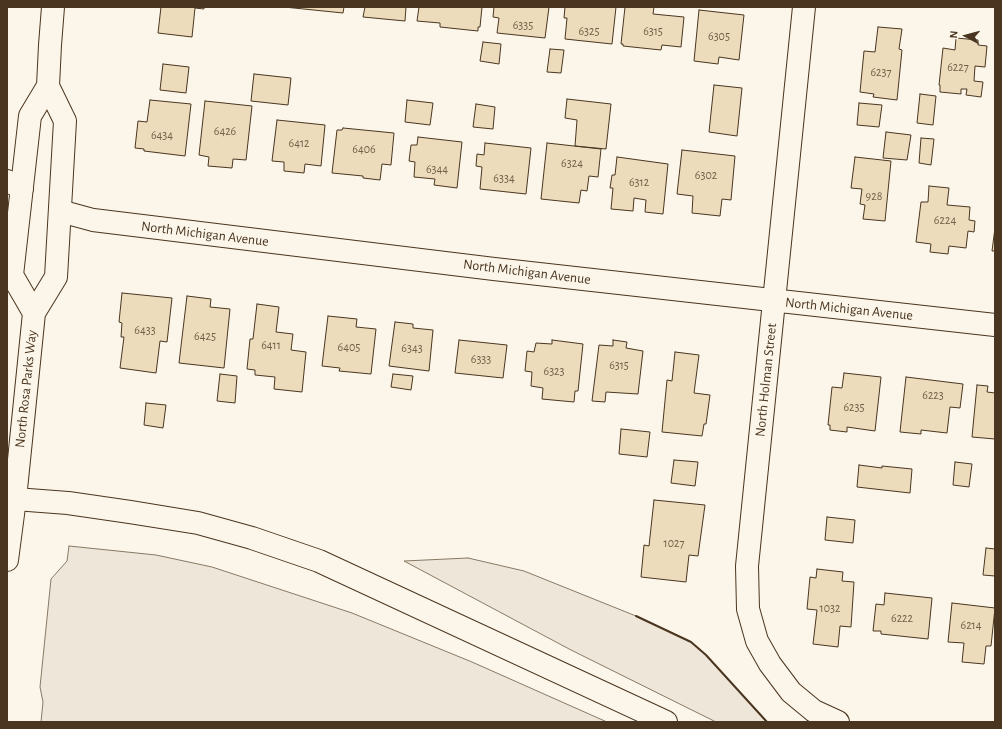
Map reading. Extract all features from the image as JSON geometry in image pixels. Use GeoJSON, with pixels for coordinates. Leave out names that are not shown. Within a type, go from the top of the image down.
{"type":"FeatureCollection","features":[{"type":"Feature","properties":{"kind":"main road","name":"North Rosa Parks Way"},"geometry":{"type":"LineString","coordinates":[[34,313],[12,275],[15,185],[30,116],[48,86],[54,7]]}},
{"type":"Feature","properties":{"kind":"main road","name":"North Holman Street"},"geometry":{"type":"LineString","coordinates":[[804,7],[747,566],[748,609],[757,640],[770,664],[791,692],[814,711],[838,722]]}},
{"type":"Feature","properties":{"kind":"main road","name":"North Rosa Parks Way"},"geometry":{"type":"LineString","coordinates":[[7,560],[11,499],[34,313],[56,277],[66,121],[48,86]]}},
{"type":"Feature","properties":{"kind":"main road","name":"North Michigan Avenue"},"geometry":{"type":"LineString","coordinates":[[60,211],[93,220],[494,269],[995,325]]}},
{"type":"Feature","properties":{"kind":"main road"},"geometry":{"type":"LineString","coordinates":[[11,499],[68,503],[198,523],[252,538],[319,561],[666,722]]}},
{"type":"Feature","properties":{"kind":"shaded area"},"geometry":{"type":"Polygon","coordinates":[[[69,546],[156,555],[212,567],[352,613],[472,662],[607,722],[41,722],[43,702],[40,687],[51,579],[67,561],[69,546]]]}},
{"type":"Feature","properties":{"kind":"shaded area"},"geometry":{"type":"Polygon","coordinates":[[[468,558],[524,571],[636,616],[691,642],[706,655],[767,722],[716,722],[571,650],[404,561],[468,558]]]}},
{"type":"Feature","properties":{"kind":"building"},"geometry":{"type":"Polygon","coordinates":[[[161,7],[204,7],[204,9],[195,8],[192,37],[158,33],[161,7]]]}},
{"type":"Feature","properties":{"kind":"building"},"geometry":{"type":"Polygon","coordinates":[[[284,7],[344,7],[343,13],[284,7]]]}},
{"type":"Feature","properties":{"kind":"building"},"geometry":{"type":"Polygon","coordinates":[[[365,7],[406,7],[405,21],[363,17],[365,7]]]}},
{"type":"Feature","properties":{"kind":"building"},"geometry":{"type":"Polygon","coordinates":[[[419,7],[482,7],[480,27],[478,27],[478,31],[440,27],[440,23],[417,21],[419,7]]]}},
{"type":"Feature","properties":{"kind":"building"},"geometry":{"type":"Polygon","coordinates":[[[494,7],[549,7],[545,38],[497,33],[499,18],[493,17],[494,7]]]}},
{"type":"Feature","properties":{"kind":"building"},"geometry":{"type":"Polygon","coordinates":[[[565,7],[616,7],[612,44],[565,39],[567,18],[564,18],[565,7]]]}},
{"type":"Feature","properties":{"kind":"building"},"geometry":{"type":"Polygon","coordinates":[[[625,7],[654,7],[653,14],[684,17],[681,47],[662,45],[661,50],[623,46],[623,44],[621,44],[625,7]]]}},
{"type":"Feature","properties":{"kind":"building"},"geometry":{"type":"Polygon","coordinates":[[[699,10],[744,15],[739,60],[719,57],[718,64],[694,61],[699,10]]]}},
{"type":"Feature","properties":{"kind":"building"},"geometry":{"type":"Polygon","coordinates":[[[878,27],[902,29],[899,49],[902,50],[897,100],[873,97],[874,94],[860,92],[864,51],[875,52],[878,27]]]}},
{"type":"Feature","properties":{"kind":"building"},"geometry":{"type":"Polygon","coordinates":[[[956,38],[978,40],[978,45],[987,46],[985,67],[975,66],[974,81],[983,82],[981,97],[966,95],[967,89],[961,89],[961,94],[940,92],[939,85],[943,48],[955,50],[956,38]]]}},
{"type":"Feature","properties":{"kind":"building"},"geometry":{"type":"Polygon","coordinates":[[[483,42],[501,44],[499,64],[480,61],[483,42]]]}},
{"type":"Feature","properties":{"kind":"building"},"geometry":{"type":"Polygon","coordinates":[[[550,49],[564,50],[561,73],[547,72],[550,49]]]}},
{"type":"Feature","properties":{"kind":"building"},"geometry":{"type":"Polygon","coordinates":[[[163,64],[189,67],[186,93],[160,90],[163,64]]]}},
{"type":"Feature","properties":{"kind":"building"},"geometry":{"type":"Polygon","coordinates":[[[254,74],[291,78],[288,105],[251,101],[254,74]]]}},
{"type":"Feature","properties":{"kind":"building"},"geometry":{"type":"Polygon","coordinates":[[[714,85],[742,88],[737,136],[709,132],[714,85]]]}},
{"type":"Feature","properties":{"kind":"building"},"geometry":{"type":"Polygon","coordinates":[[[920,94],[936,96],[933,125],[917,123],[920,94]]]}},
{"type":"Feature","properties":{"kind":"building"},"geometry":{"type":"Polygon","coordinates":[[[567,99],[611,104],[606,149],[575,146],[577,120],[565,118],[567,99]]]}},
{"type":"Feature","properties":{"kind":"building"},"geometry":{"type":"Polygon","coordinates":[[[150,100],[191,104],[185,156],[144,151],[144,149],[135,148],[138,121],[147,122],[150,100]]]}},
{"type":"Feature","properties":{"kind":"building"},"geometry":{"type":"Polygon","coordinates":[[[407,100],[433,103],[430,125],[405,122],[407,100]]]}},
{"type":"Feature","properties":{"kind":"building"},"geometry":{"type":"Polygon","coordinates":[[[205,101],[252,106],[246,160],[233,159],[232,168],[208,166],[209,157],[199,155],[205,101]]]}},
{"type":"Feature","properties":{"kind":"building"},"geometry":{"type":"Polygon","coordinates":[[[859,103],[882,105],[879,127],[857,125],[859,103]]]}},
{"type":"Feature","properties":{"kind":"building"},"geometry":{"type":"Polygon","coordinates":[[[476,104],[495,107],[493,129],[473,127],[476,104]]]}},
{"type":"Feature","properties":{"kind":"building"},"geometry":{"type":"Polygon","coordinates":[[[277,120],[325,125],[321,166],[305,164],[304,173],[284,171],[284,162],[272,161],[277,120]]]}},
{"type":"Feature","properties":{"kind":"building"},"geometry":{"type":"Polygon","coordinates":[[[343,128],[394,133],[391,165],[382,164],[380,180],[363,178],[363,176],[332,173],[337,130],[342,130],[343,128]]]}},
{"type":"Feature","properties":{"kind":"building"},"geometry":{"type":"Polygon","coordinates":[[[886,132],[911,135],[907,160],[883,158],[886,132]]]}},
{"type":"Feature","properties":{"kind":"building"},"geometry":{"type":"Polygon","coordinates":[[[418,137],[462,142],[457,188],[434,185],[435,179],[414,177],[415,162],[409,161],[411,145],[417,145],[418,137]]]}},
{"type":"Feature","properties":{"kind":"building"},"geometry":{"type":"Polygon","coordinates":[[[921,138],[934,139],[931,165],[919,163],[921,138]]]}},
{"type":"Feature","properties":{"kind":"building"},"geometry":{"type":"Polygon","coordinates":[[[485,143],[531,148],[526,194],[480,189],[482,167],[476,166],[477,154],[484,155],[485,143]]]}},
{"type":"Feature","properties":{"kind":"building"},"geometry":{"type":"Polygon","coordinates":[[[547,143],[601,149],[598,177],[589,176],[587,191],[581,190],[579,203],[541,199],[547,143]]]}},
{"type":"Feature","properties":{"kind":"building"},"geometry":{"type":"Polygon","coordinates":[[[682,150],[735,156],[731,200],[722,199],[720,216],[692,213],[693,196],[677,194],[682,150]]]}},
{"type":"Feature","properties":{"kind":"building"},"geometry":{"type":"Polygon","coordinates":[[[617,157],[668,164],[663,214],[645,212],[646,200],[634,198],[633,211],[611,209],[613,188],[610,188],[612,175],[615,175],[617,157]]]}},
{"type":"Feature","properties":{"kind":"building"},"geometry":{"type":"Polygon","coordinates":[[[855,157],[891,161],[885,221],[863,219],[865,205],[860,204],[862,189],[851,188],[855,157]]]}},
{"type":"Feature","properties":{"kind":"building"},"geometry":{"type":"Polygon","coordinates":[[[929,186],[949,188],[947,205],[970,207],[969,220],[975,221],[974,232],[968,231],[966,248],[949,246],[948,254],[930,252],[931,244],[916,242],[921,202],[928,202],[929,186]]]}},
{"type":"Feature","properties":{"kind":"building"},"geometry":{"type":"Polygon","coordinates":[[[995,228],[995,251],[992,251],[995,228]]]}},
{"type":"Feature","properties":{"kind":"building"},"geometry":{"type":"Polygon","coordinates":[[[122,293],[172,298],[167,342],[160,341],[156,373],[120,368],[124,337],[121,337],[122,323],[119,322],[122,293]]]}},
{"type":"Feature","properties":{"kind":"building"},"geometry":{"type":"Polygon","coordinates":[[[187,296],[211,299],[210,307],[230,309],[224,368],[179,363],[187,296]]]}},
{"type":"Feature","properties":{"kind":"building"},"geometry":{"type":"Polygon","coordinates":[[[257,304],[279,307],[276,332],[293,334],[291,350],[306,352],[302,392],[274,389],[275,377],[255,375],[255,370],[247,369],[250,339],[253,339],[257,304]]]}},
{"type":"Feature","properties":{"kind":"building"},"geometry":{"type":"Polygon","coordinates":[[[328,316],[357,319],[356,327],[376,329],[371,374],[339,371],[340,368],[322,366],[328,316]]]}},
{"type":"Feature","properties":{"kind":"building"},"geometry":{"type":"Polygon","coordinates":[[[395,322],[413,324],[413,328],[433,330],[429,371],[389,366],[395,322]]]}},
{"type":"Feature","properties":{"kind":"building"},"geometry":{"type":"Polygon","coordinates":[[[459,340],[507,345],[503,378],[455,373],[459,340]]]}},
{"type":"Feature","properties":{"kind":"building"},"geometry":{"type":"Polygon","coordinates":[[[552,340],[583,344],[578,391],[575,391],[574,402],[542,399],[543,388],[531,386],[532,372],[525,371],[527,351],[534,352],[536,343],[552,344],[552,340]]]}},
{"type":"Feature","properties":{"kind":"building"},"geometry":{"type":"Polygon","coordinates":[[[613,340],[627,342],[626,348],[643,351],[638,394],[606,392],[605,402],[592,401],[599,345],[613,346],[613,340]]]}},
{"type":"Feature","properties":{"kind":"building"},"geometry":{"type":"Polygon","coordinates":[[[675,352],[699,355],[694,393],[710,395],[706,424],[704,424],[702,436],[662,432],[667,380],[672,381],[675,352]]]}},
{"type":"Feature","properties":{"kind":"building"},"geometry":{"type":"Polygon","coordinates":[[[844,373],[881,377],[875,431],[847,427],[847,432],[830,430],[830,425],[828,425],[832,387],[842,388],[844,373]]]}},
{"type":"Feature","properties":{"kind":"building"},"geometry":{"type":"Polygon","coordinates":[[[220,374],[237,376],[235,403],[217,401],[220,374]]]}},
{"type":"Feature","properties":{"kind":"building"},"geometry":{"type":"Polygon","coordinates":[[[393,374],[413,376],[411,390],[391,387],[393,374]]]}},
{"type":"Feature","properties":{"kind":"building"},"geometry":{"type":"Polygon","coordinates":[[[906,377],[963,384],[960,408],[950,407],[947,433],[921,430],[921,434],[900,432],[906,377]]]}},
{"type":"Feature","properties":{"kind":"building"},"geometry":{"type":"Polygon","coordinates":[[[977,385],[988,386],[987,392],[995,393],[995,439],[972,437],[977,385]]]}},
{"type":"Feature","properties":{"kind":"building"},"geometry":{"type":"Polygon","coordinates":[[[146,403],[166,405],[163,428],[144,425],[146,403]]]}},
{"type":"Feature","properties":{"kind":"building"},"geometry":{"type":"Polygon","coordinates":[[[621,429],[650,432],[647,457],[619,454],[621,429]]]}},
{"type":"Feature","properties":{"kind":"building"},"geometry":{"type":"Polygon","coordinates":[[[674,460],[698,462],[695,486],[671,483],[674,460]]]}},
{"type":"Feature","properties":{"kind":"building"},"geometry":{"type":"Polygon","coordinates":[[[955,462],[972,464],[969,487],[953,485],[955,462]]]}},
{"type":"Feature","properties":{"kind":"building"},"geometry":{"type":"Polygon","coordinates":[[[859,465],[882,468],[882,466],[912,469],[910,493],[857,487],[859,465]]]}},
{"type":"Feature","properties":{"kind":"building"},"geometry":{"type":"Polygon","coordinates":[[[654,500],[705,505],[698,556],[689,555],[686,582],[641,577],[644,545],[649,546],[654,500]]]}},
{"type":"Feature","properties":{"kind":"building"},"geometry":{"type":"Polygon","coordinates":[[[827,517],[855,520],[853,543],[825,540],[827,517]]]}},
{"type":"Feature","properties":{"kind":"building"},"geometry":{"type":"Polygon","coordinates":[[[986,548],[995,549],[995,576],[983,575],[986,548]]]}},
{"type":"Feature","properties":{"kind":"building"},"geometry":{"type":"Polygon","coordinates":[[[817,569],[843,572],[842,581],[854,582],[851,627],[840,626],[838,647],[813,644],[817,610],[807,609],[810,577],[816,578],[817,569]]]}},
{"type":"Feature","properties":{"kind":"building"},"geometry":{"type":"Polygon","coordinates":[[[885,593],[932,598],[928,639],[881,634],[881,631],[873,631],[876,604],[884,605],[885,593]]]}},
{"type":"Feature","properties":{"kind":"building"},"geometry":{"type":"Polygon","coordinates":[[[952,603],[995,608],[991,646],[986,646],[984,664],[962,662],[964,643],[948,642],[952,603]]]}},
{"type":"Feature","properties":{"kind":"wall"},"geometry":{"type":"LineString","coordinates":[[636,616],[691,642],[706,655],[767,722]]}}]}
